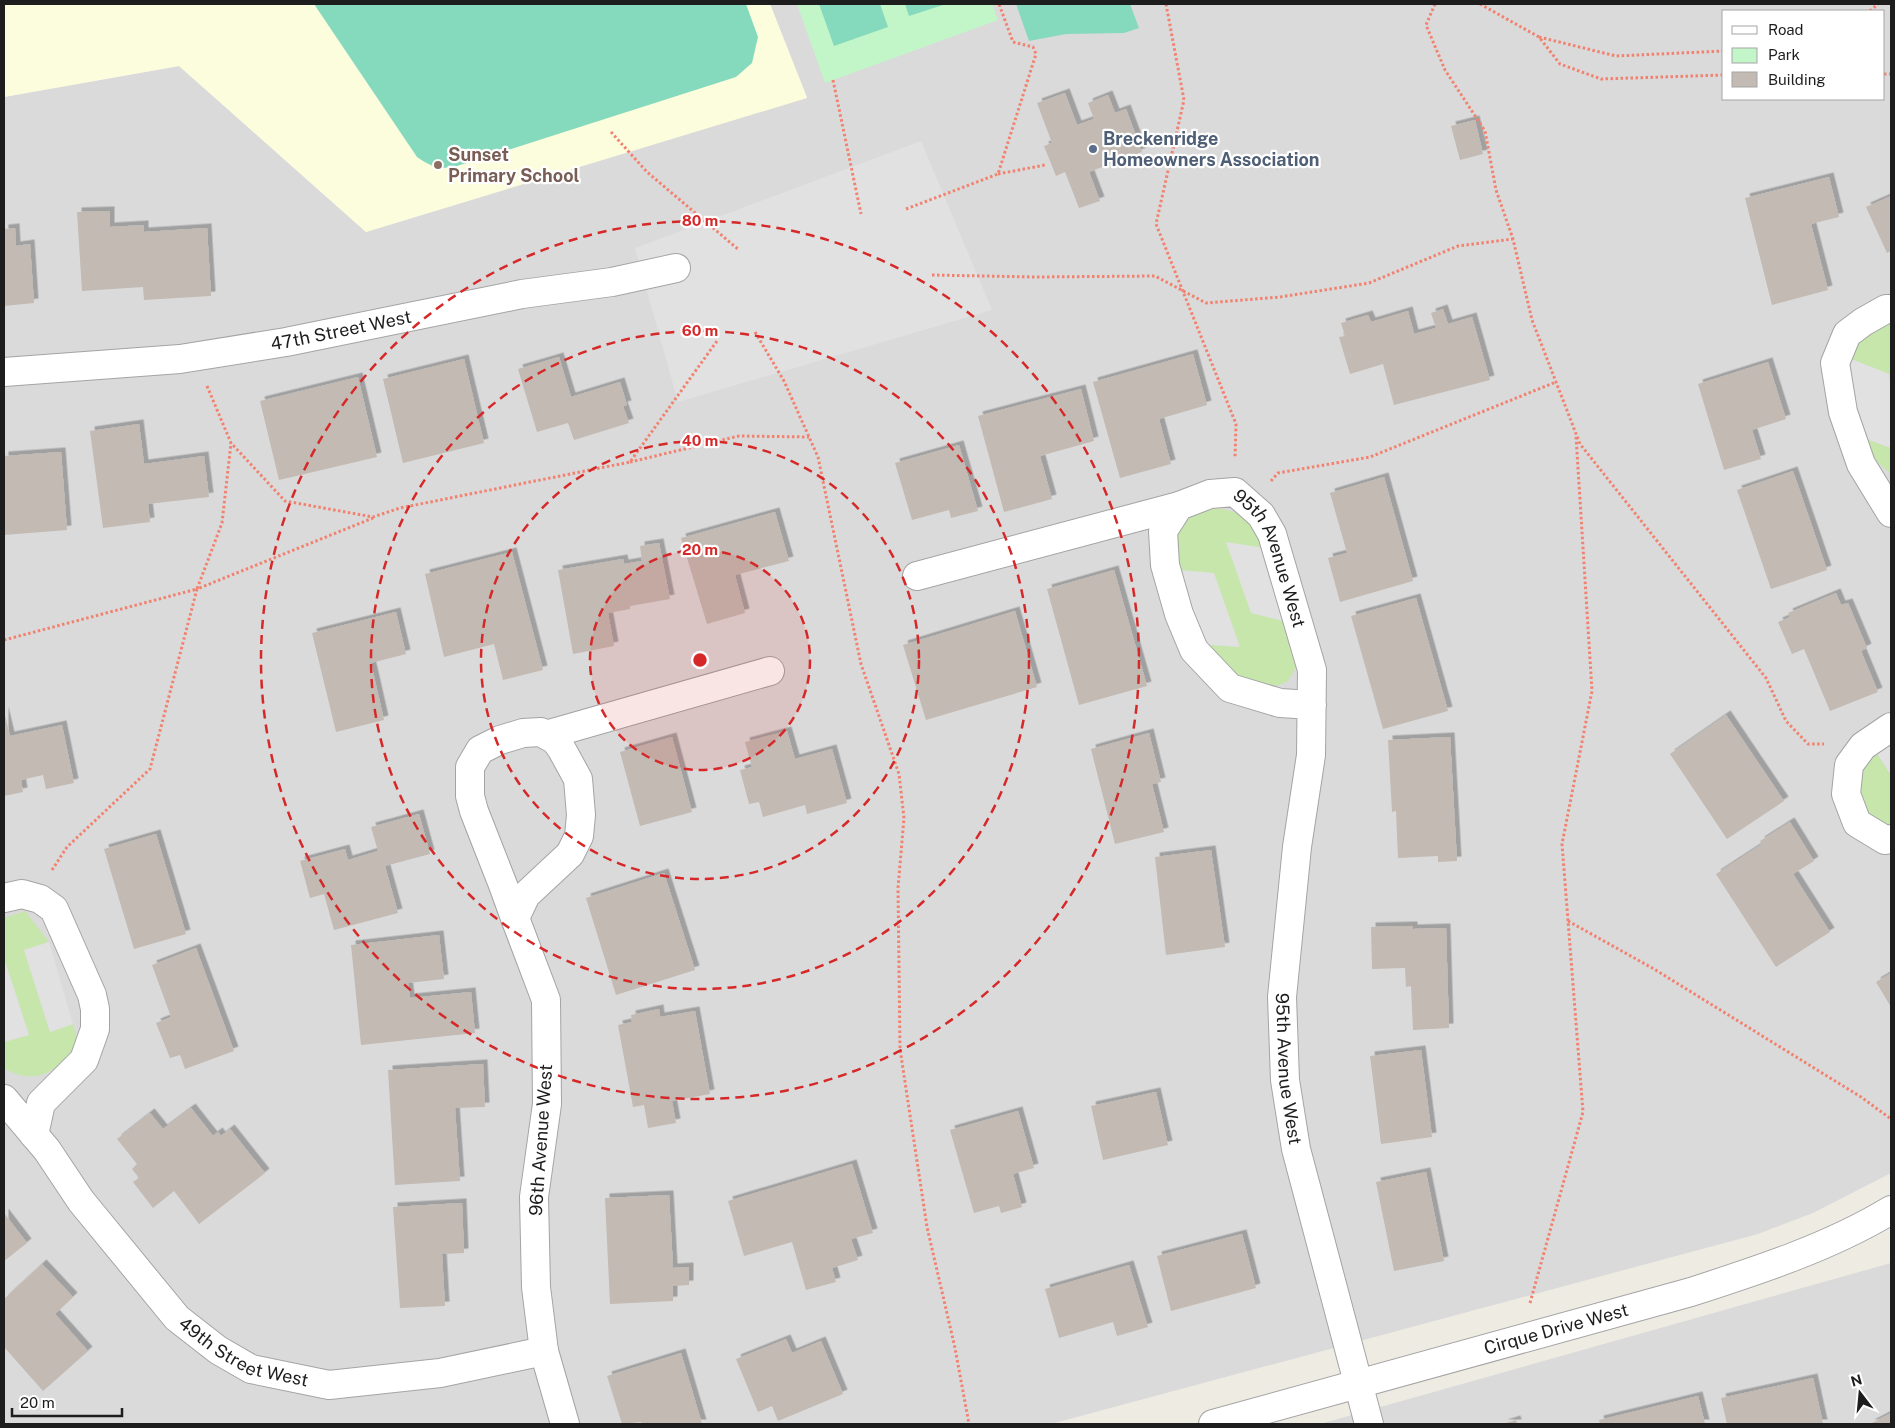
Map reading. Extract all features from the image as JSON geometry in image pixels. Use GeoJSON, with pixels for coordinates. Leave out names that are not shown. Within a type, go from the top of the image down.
{"type":"FeatureCollection","features":[{"type":"Feature","properties":{"kind":"street","name":"47th Street West"},"geometry":{"type":"LineString","coordinates":[[4,372],[180,359],[286,342],[522,294],[612,282],[676,268]]}},
{"type":"Feature","properties":{"kind":"street"},"geometry":{"type":"LineString","coordinates":[[1891,309],[1886,309],[1871,317],[1847,334],[1835,363],[1843,412],[1861,464],[1891,512]]}},
{"type":"Feature","properties":{"kind":"street","name":"95th Avenue West"},"geometry":{"type":"LineString","coordinates":[[917,576],[1179,506],[1210,494],[1242,497],[1261,515],[1272,534],[1312,670],[1311,755],[1297,847],[1282,997],[1285,1080],[1296,1149],[1369,1424]]}},
{"type":"Feature","properties":{"kind":"street"},"geometry":{"type":"LineString","coordinates":[[1179,506],[1163,531],[1165,565],[1179,614],[1194,650],[1230,688],[1280,702],[1312,705]]}},
{"type":"Feature","properties":{"kind":"street"},"geometry":{"type":"LineString","coordinates":[[546,735],[770,671]]}},
{"type":"Feature","properties":{"kind":"street"},"geometry":{"type":"LineString","coordinates":[[1891,727],[1863,746],[1849,765],[1846,794],[1857,823],[1885,840],[1891,839]]}},
{"type":"Feature","properties":{"kind":"street","name":"96th Avenue West"},"geometry":{"type":"LineString","coordinates":[[546,735],[542,732],[523,733],[500,740],[480,750],[470,767],[472,804],[546,1000],[547,1104],[534,1197],[536,1287],[544,1351],[564,1424]]}},
{"type":"Feature","properties":{"kind":"street"},"geometry":{"type":"LineString","coordinates":[[515,918],[526,895],[570,854],[579,836],[578,779],[561,748],[546,735]]}},
{"type":"Feature","properties":{"kind":"street"},"geometry":{"type":"LineString","coordinates":[[4,898],[22,894],[40,899],[54,909],[92,995],[95,1009],[95,1029],[84,1060],[41,1103],[34,1135]]}},
{"type":"Feature","properties":{"kind":"street","name":"49th Street West"},"geometry":{"type":"LineString","coordinates":[[4,1099],[47,1150],[81,1201],[178,1318],[218,1350],[251,1368],[330,1385],[440,1373],[544,1351]]}},
{"type":"Feature","properties":{"kind":"street","name":"Cirque Drive West"},"geometry":{"type":"LineString","coordinates":[[1213,1424],[1691,1292],[1758,1271],[1823,1244],[1891,1210]]}},
{"type":"Feature","properties":{"kind":"path"},"geometry":{"type":"LineString","coordinates":[[998,174],[1036,54],[1033,47],[1013,42],[999,4]]}},
{"type":"Feature","properties":{"kind":"path"},"geometry":{"type":"LineString","coordinates":[[1166,4],[1184,100],[1156,224],[1236,424],[1242,497],[1278,473],[1370,457],[1556,382]]}},
{"type":"Feature","properties":{"kind":"path"},"geometry":{"type":"LineString","coordinates":[[1435,4],[1426,25],[1446,70],[1485,131],[1496,190],[1513,239],[1532,320],[1580,444],[1766,678],[1786,721],[1808,744],[1863,746]]}},
{"type":"Feature","properties":{"kind":"path"},"geometry":{"type":"LineString","coordinates":[[1480,4],[1539,37],[1616,56],[1722,51]]}},
{"type":"Feature","properties":{"kind":"path"},"geometry":{"type":"LineString","coordinates":[[1539,37],[1560,64],[1600,79],[1722,76]]}},
{"type":"Feature","properties":{"kind":"path"},"geometry":{"type":"LineString","coordinates":[[833,80],[861,214]]}},
{"type":"Feature","properties":{"kind":"path"},"geometry":{"type":"LineString","coordinates":[[611,132],[647,172],[739,250]]}},
{"type":"Feature","properties":{"kind":"path"},"geometry":{"type":"LineString","coordinates":[[906,209],[998,174],[1045,165]]}},
{"type":"Feature","properties":{"kind":"path"},"geometry":{"type":"LineString","coordinates":[[932,275],[1035,278],[1155,276],[1206,303],[1280,297],[1369,283],[1458,246],[1513,239]]}},
{"type":"Feature","properties":{"kind":"path"},"geometry":{"type":"LineString","coordinates":[[755,332],[784,381],[818,457],[861,664],[899,774],[904,818],[898,888],[900,1049],[926,1227],[955,1348],[969,1424]]}},
{"type":"Feature","properties":{"kind":"path"},"geometry":{"type":"LineString","coordinates":[[630,462],[716,341]]}},
{"type":"Feature","properties":{"kind":"path"},"geometry":{"type":"LineString","coordinates":[[208,388],[231,443],[285,501],[373,517]]}},
{"type":"Feature","properties":{"kind":"path"},"geometry":{"type":"LineString","coordinates":[[4,640],[197,589],[373,517],[400,508],[630,462],[739,436],[809,437]]}},
{"type":"Feature","properties":{"kind":"path"},"geometry":{"type":"LineString","coordinates":[[1520,1340],[1583,1112],[1562,844],[1592,691],[1576,436]]}},
{"type":"Feature","properties":{"kind":"path"},"geometry":{"type":"LineString","coordinates":[[32,897],[67,847],[150,769],[197,589],[222,523],[231,443]]}},
{"type":"Feature","properties":{"kind":"path"},"geometry":{"type":"LineString","coordinates":[[1568,921],[1663,974],[1862,1097],[1891,1120]]}},
{"type":"Feature","properties":{"kind":"shaded area","name":"Sunset Primary School"},"geometry":{"type":"Polygon","coordinates":[[[4,4],[770,4],[807,98],[366,232],[179,66],[4,97],[4,4]]]}},
{"type":"Feature","properties":{"kind":"shaded area"},"geometry":{"type":"Polygon","coordinates":[[[770,4],[1891,4],[1891,1173],[1813,1213],[1758,1234],[1051,1424],[4,1424],[4,97],[179,66],[366,232],[807,97],[770,4]]]}},
{"type":"Feature","properties":{"kind":"shaded area"},"geometry":{"type":"Polygon","coordinates":[[[921,141],[992,310],[678,402],[635,248],[921,141]]]}},
{"type":"Feature","properties":{"kind":"shaded area"},"geometry":{"type":"Polygon","coordinates":[[[1851,359],[1889,374],[1891,391],[1891,448],[1864,438],[1853,397],[1851,359]]]}},
{"type":"Feature","properties":{"kind":"shaded area"},"geometry":{"type":"Polygon","coordinates":[[[1226,542],[1265,548],[1287,622],[1251,613],[1226,542]]]}},
{"type":"Feature","properties":{"kind":"shaded area"},"geometry":{"type":"Polygon","coordinates":[[[1179,570],[1214,573],[1240,647],[1199,644],[1179,570]]]}},
{"type":"Feature","properties":{"kind":"shaded area"},"geometry":{"type":"Polygon","coordinates":[[[1891,742],[1891,771],[1889,772],[1876,752],[1891,742]]]}},
{"type":"Feature","properties":{"kind":"shaded area"},"geometry":{"type":"Polygon","coordinates":[[[49,942],[73,1024],[50,1032],[24,950],[49,942]]]}},
{"type":"Feature","properties":{"kind":"shaded area"},"geometry":{"type":"Polygon","coordinates":[[[4,958],[29,1035],[4,1042],[4,958]]]}},
{"type":"Feature","properties":{"kind":"shaded area"},"geometry":{"type":"Polygon","coordinates":[[[1891,1263],[1891,1424],[1320,1424],[1891,1263]]]}},
{"type":"Feature","properties":{"kind":"green space"},"geometry":{"type":"Polygon","coordinates":[[[314,4],[746,4],[758,37],[752,63],[736,77],[464,164],[439,168],[417,157],[314,4]]]}},
{"type":"Feature","properties":{"kind":"green space"},"geometry":{"type":"Polygon","coordinates":[[[797,4],[992,4],[998,20],[825,83],[797,4]]]}},
{"type":"Feature","properties":{"kind":"green space"},"geometry":{"type":"Polygon","coordinates":[[[819,4],[880,4],[888,27],[834,46],[819,4]]]}},
{"type":"Feature","properties":{"kind":"green space"},"geometry":{"type":"Polygon","coordinates":[[[905,4],[946,4],[909,16],[905,4]]]}},
{"type":"Feature","properties":{"kind":"green space"},"geometry":{"type":"Polygon","coordinates":[[[1016,4],[1130,4],[1139,28],[1124,33],[1066,34],[1029,41],[1016,4]]]}},
{"type":"Feature","properties":{"kind":"green space"},"geometry":{"type":"Polygon","coordinates":[[[1891,319],[1891,391],[1889,374],[1851,359],[1855,342],[1891,319]]]}},
{"type":"Feature","properties":{"kind":"green space"},"geometry":{"type":"Polygon","coordinates":[[[1864,438],[1891,448],[1891,474],[1875,460],[1864,438]]]}},
{"type":"Feature","properties":{"kind":"green space"},"geometry":{"type":"Polygon","coordinates":[[[1206,507],[1229,510],[1243,517],[1254,528],[1265,548],[1226,543],[1272,600],[1291,633],[1296,665],[1294,672],[1287,682],[1267,689],[1222,670],[1199,644],[1240,647],[1179,570],[1174,551],[1179,530],[1188,517],[1206,507]]]}},
{"type":"Feature","properties":{"kind":"green space"},"geometry":{"type":"Polygon","coordinates":[[[1876,752],[1889,772],[1891,771],[1891,827],[1865,815],[1859,797],[1858,781],[1860,773],[1876,752]]]}},
{"type":"Feature","properties":{"kind":"green space"},"geometry":{"type":"Polygon","coordinates":[[[25,911],[49,942],[24,950],[50,1032],[73,1024],[78,1040],[64,1060],[47,1073],[37,1076],[16,1074],[4,1068],[4,1042],[29,1035],[4,958],[4,918],[25,911]]]}},
{"type":"Feature","properties":{"kind":"building","name":"Breckenridge Homeowners Association"},"geometry":{"type":"Polygon","coordinates":[[[1065,93],[1077,125],[1094,119],[1088,103],[1108,95],[1115,113],[1126,109],[1142,152],[1089,172],[1100,201],[1079,208],[1065,172],[1056,176],[1044,146],[1052,143],[1037,103],[1065,93]]]}},
{"type":"Feature","properties":{"kind":"building"},"geometry":{"type":"Polygon","coordinates":[[[1475,120],[1483,154],[1460,160],[1451,126],[1475,120]]]}},
{"type":"Feature","properties":{"kind":"building"},"geometry":{"type":"Polygon","coordinates":[[[1829,177],[1839,217],[1811,224],[1828,290],[1772,305],[1745,198],[1829,177]]]}},
{"type":"Feature","properties":{"kind":"building"},"geometry":{"type":"Polygon","coordinates":[[[1891,196],[1891,251],[1887,253],[1866,207],[1891,196]]]}},
{"type":"Feature","properties":{"kind":"building"},"geometry":{"type":"Polygon","coordinates":[[[110,211],[110,227],[144,225],[144,232],[207,228],[211,296],[144,300],[143,287],[82,291],[77,212],[110,211]]]}},
{"type":"Feature","properties":{"kind":"building"},"geometry":{"type":"Polygon","coordinates":[[[15,228],[16,246],[30,244],[34,303],[4,306],[4,229],[15,228]]]}},
{"type":"Feature","properties":{"kind":"building"},"geometry":{"type":"Polygon","coordinates":[[[1443,309],[1448,324],[1472,317],[1490,380],[1394,405],[1383,364],[1350,374],[1339,337],[1345,336],[1341,323],[1368,315],[1371,322],[1408,311],[1414,334],[1436,328],[1431,313],[1443,309]]]}},
{"type":"Feature","properties":{"kind":"building"},"geometry":{"type":"Polygon","coordinates":[[[1193,354],[1207,405],[1159,419],[1171,464],[1120,478],[1093,382],[1193,354]]]}},
{"type":"Feature","properties":{"kind":"building"},"geometry":{"type":"Polygon","coordinates":[[[559,357],[571,397],[620,382],[627,405],[623,406],[629,423],[574,440],[568,423],[537,432],[518,369],[559,357]]]}},
{"type":"Feature","properties":{"kind":"building"},"geometry":{"type":"Polygon","coordinates":[[[464,359],[484,443],[403,463],[383,379],[464,359]]]}},
{"type":"Feature","properties":{"kind":"building"},"geometry":{"type":"Polygon","coordinates":[[[1768,362],[1786,419],[1752,430],[1761,459],[1724,470],[1698,384],[1768,362]]]}},
{"type":"Feature","properties":{"kind":"building"},"geometry":{"type":"Polygon","coordinates":[[[358,377],[377,457],[279,480],[260,401],[358,377]]]}},
{"type":"Feature","properties":{"kind":"building"},"geometry":{"type":"Polygon","coordinates":[[[1081,389],[1094,441],[1040,456],[1052,499],[1004,512],[978,416],[1081,389]]]}},
{"type":"Feature","properties":{"kind":"building"},"geometry":{"type":"Polygon","coordinates":[[[139,424],[144,464],[204,456],[209,497],[148,504],[150,522],[103,528],[90,431],[139,424]]]}},
{"type":"Feature","properties":{"kind":"building"},"geometry":{"type":"Polygon","coordinates":[[[959,445],[978,511],[951,518],[949,510],[912,520],[895,463],[959,445]]]}},
{"type":"Feature","properties":{"kind":"building"},"geometry":{"type":"Polygon","coordinates":[[[61,452],[67,530],[4,535],[4,456],[61,452]]]}},
{"type":"Feature","properties":{"kind":"building"},"geometry":{"type":"Polygon","coordinates":[[[1793,471],[1827,570],[1771,589],[1737,490],[1793,471]]]}},
{"type":"Feature","properties":{"kind":"building"},"geometry":{"type":"Polygon","coordinates":[[[1384,477],[1413,581],[1340,602],[1328,558],[1347,553],[1330,493],[1384,477]]]}},
{"type":"Feature","properties":{"kind":"building"},"geometry":{"type":"Polygon","coordinates":[[[775,512],[789,561],[735,575],[745,613],[707,624],[681,538],[775,512]]]}},
{"type":"Feature","properties":{"kind":"building"},"geometry":{"type":"Polygon","coordinates":[[[659,543],[670,599],[630,606],[630,609],[608,613],[614,646],[573,654],[558,570],[623,559],[624,564],[642,561],[640,546],[659,543]]]}},
{"type":"Feature","properties":{"kind":"building"},"geometry":{"type":"Polygon","coordinates":[[[512,552],[543,670],[503,680],[494,644],[444,657],[425,574],[512,552]]]}},
{"type":"Feature","properties":{"kind":"building"},"geometry":{"type":"Polygon","coordinates":[[[1114,570],[1147,686],[1079,705],[1047,589],[1114,570]]]}},
{"type":"Feature","properties":{"kind":"building"},"geometry":{"type":"Polygon","coordinates":[[[1836,593],[1841,605],[1848,603],[1867,648],[1861,651],[1878,692],[1830,711],[1804,649],[1792,654],[1778,622],[1790,617],[1788,613],[1836,593]]]}},
{"type":"Feature","properties":{"kind":"building"},"geometry":{"type":"Polygon","coordinates":[[[1416,598],[1448,711],[1383,729],[1351,616],[1416,598]]]}},
{"type":"Feature","properties":{"kind":"building"},"geometry":{"type":"Polygon","coordinates":[[[1015,611],[1037,687],[926,720],[903,645],[1015,611]]]}},
{"type":"Feature","properties":{"kind":"building"},"geometry":{"type":"Polygon","coordinates":[[[396,612],[406,654],[371,663],[384,720],[336,732],[312,633],[396,612]]]}},
{"type":"Feature","properties":{"kind":"building"},"geometry":{"type":"Polygon","coordinates":[[[4,711],[10,736],[62,725],[74,783],[46,789],[43,775],[21,780],[23,792],[4,796],[4,711]]]}},
{"type":"Feature","properties":{"kind":"building"},"geometry":{"type":"Polygon","coordinates":[[[1726,715],[1784,801],[1727,839],[1670,754],[1726,715]]]}},
{"type":"Feature","properties":{"kind":"building"},"geometry":{"type":"Polygon","coordinates":[[[787,731],[795,759],[832,749],[847,803],[807,814],[805,805],[763,817],[759,802],[749,804],[740,770],[752,767],[745,742],[787,731]]]}},
{"type":"Feature","properties":{"kind":"building"},"geometry":{"type":"Polygon","coordinates":[[[1149,733],[1161,782],[1152,784],[1164,832],[1115,844],[1091,749],[1149,733]]]}},
{"type":"Feature","properties":{"kind":"building"},"geometry":{"type":"Polygon","coordinates":[[[672,737],[692,812],[640,826],[620,752],[672,737]]]}},
{"type":"Feature","properties":{"kind":"building"},"geometry":{"type":"Polygon","coordinates":[[[1450,737],[1457,861],[1438,862],[1438,856],[1398,858],[1396,811],[1392,812],[1388,740],[1450,737]]]}},
{"type":"Feature","properties":{"kind":"building"},"geometry":{"type":"Polygon","coordinates":[[[419,814],[430,854],[385,866],[398,913],[334,930],[324,894],[310,898],[300,861],[345,849],[348,860],[378,851],[371,827],[419,814]]]}},
{"type":"Feature","properties":{"kind":"building"},"geometry":{"type":"Polygon","coordinates":[[[1790,822],[1814,861],[1793,874],[1830,932],[1776,967],[1716,874],[1762,844],[1760,841],[1790,822]]]}},
{"type":"Feature","properties":{"kind":"building"},"geometry":{"type":"Polygon","coordinates":[[[156,834],[186,934],[134,949],[104,849],[156,834]]]}},
{"type":"Feature","properties":{"kind":"building"},"geometry":{"type":"Polygon","coordinates":[[[1211,850],[1225,947],[1166,955],[1155,857],[1211,850]]]}},
{"type":"Feature","properties":{"kind":"building"},"geometry":{"type":"Polygon","coordinates":[[[664,873],[695,970],[616,995],[586,898],[664,873]]]}},
{"type":"Feature","properties":{"kind":"building"},"geometry":{"type":"Polygon","coordinates":[[[1413,926],[1413,929],[1446,928],[1449,1028],[1413,1030],[1411,986],[1406,987],[1405,968],[1372,969],[1371,927],[1413,926]]]}},
{"type":"Feature","properties":{"kind":"building"},"geometry":{"type":"Polygon","coordinates":[[[439,935],[444,979],[408,983],[410,998],[471,992],[475,1033],[361,1045],[351,945],[439,935]]]}},
{"type":"Feature","properties":{"kind":"building"},"geometry":{"type":"Polygon","coordinates":[[[196,948],[234,1051],[185,1069],[180,1055],[170,1058],[156,1023],[171,1017],[152,965],[196,948]]]}},
{"type":"Feature","properties":{"kind":"building"},"geometry":{"type":"Polygon","coordinates":[[[1891,973],[1891,1007],[1876,982],[1891,973]]]}},
{"type":"Feature","properties":{"kind":"building"},"geometry":{"type":"Polygon","coordinates":[[[659,1009],[660,1017],[695,1011],[710,1094],[672,1101],[676,1123],[648,1128],[644,1105],[633,1107],[618,1025],[632,1022],[631,1015],[659,1009]]]}},
{"type":"Feature","properties":{"kind":"building"},"geometry":{"type":"Polygon","coordinates":[[[1421,1050],[1432,1137],[1381,1144],[1370,1056],[1421,1050]]]}},
{"type":"Feature","properties":{"kind":"building"},"geometry":{"type":"Polygon","coordinates":[[[483,1064],[485,1107],[455,1108],[460,1181],[395,1185],[388,1070],[483,1064]]]}},
{"type":"Feature","properties":{"kind":"building"},"geometry":{"type":"Polygon","coordinates":[[[1156,1092],[1168,1145],[1103,1160],[1091,1106],[1156,1092]]]}},
{"type":"Feature","properties":{"kind":"building"},"geometry":{"type":"Polygon","coordinates":[[[191,1108],[213,1136],[218,1132],[221,1136],[230,1129],[265,1173],[199,1224],[174,1191],[153,1208],[133,1182],[139,1178],[132,1169],[137,1164],[117,1139],[150,1113],[163,1129],[191,1108]]]}},
{"type":"Feature","properties":{"kind":"building"},"geometry":{"type":"Polygon","coordinates":[[[1018,1111],[1034,1168],[1013,1174],[1022,1207],[1001,1213],[999,1206],[974,1213],[950,1130],[1018,1111]]]}},
{"type":"Feature","properties":{"kind":"building"},"geometry":{"type":"Polygon","coordinates":[[[852,1164],[873,1233],[851,1239],[858,1260],[832,1268],[836,1282],[806,1290],[792,1242],[744,1256],[728,1201],[852,1164]]]}},
{"type":"Feature","properties":{"kind":"building"},"geometry":{"type":"Polygon","coordinates":[[[1426,1172],[1444,1261],[1394,1271],[1376,1182],[1426,1172]]]}},
{"type":"Feature","properties":{"kind":"building"},"geometry":{"type":"Polygon","coordinates":[[[669,1195],[673,1268],[689,1267],[689,1285],[673,1286],[673,1301],[610,1304],[605,1198],[669,1195]]]}},
{"type":"Feature","properties":{"kind":"building"},"geometry":{"type":"Polygon","coordinates":[[[462,1203],[464,1253],[442,1254],[445,1306],[400,1308],[393,1207],[462,1203]]]}},
{"type":"Feature","properties":{"kind":"building"},"geometry":{"type":"Polygon","coordinates":[[[4,1213],[27,1243],[4,1261],[4,1213]]]}},
{"type":"Feature","properties":{"kind":"building"},"geometry":{"type":"Polygon","coordinates":[[[1242,1234],[1256,1288],[1171,1311],[1157,1256],[1242,1234]]]}},
{"type":"Feature","properties":{"kind":"building"},"geometry":{"type":"Polygon","coordinates":[[[42,1264],[73,1297],[55,1314],[88,1351],[43,1391],[4,1347],[4,1299],[42,1264]]]}},
{"type":"Feature","properties":{"kind":"building"},"geometry":{"type":"Polygon","coordinates":[[[1129,1265],[1148,1327],[1117,1336],[1113,1322],[1059,1338],[1045,1289],[1129,1265]]]}},
{"type":"Feature","properties":{"kind":"building"},"geometry":{"type":"Polygon","coordinates":[[[786,1339],[792,1353],[821,1341],[843,1394],[778,1421],[772,1406],[758,1412],[736,1359],[786,1339]]]}},
{"type":"Feature","properties":{"kind":"building"},"geometry":{"type":"Polygon","coordinates":[[[681,1353],[702,1424],[642,1424],[641,1422],[622,1424],[607,1376],[681,1353]]]}},
{"type":"Feature","properties":{"kind":"building"},"geometry":{"type":"Polygon","coordinates":[[[1813,1378],[1823,1424],[1727,1424],[1721,1398],[1813,1378]]]}},
{"type":"Feature","properties":{"kind":"building"},"geometry":{"type":"Polygon","coordinates":[[[1698,1396],[1705,1424],[1600,1424],[1599,1420],[1698,1396]]]}},
{"type":"Feature","properties":{"kind":"building"},"geometry":{"type":"Polygon","coordinates":[[[1891,1413],[1891,1424],[1870,1424],[1891,1413]]]}},
{"type":"Feature","properties":{"kind":"building"},"geometry":{"type":"Polygon","coordinates":[[[1516,1420],[1517,1424],[1503,1424],[1516,1420]]]}},
{"type":"Feature","properties":{"kind":"place","name":"Breckenridge Homeowners Association"},"geometry":{"type":"Point","coordinates":[1093,149]}},
{"type":"Feature","properties":{"kind":"place","name":"Sunset Primary School"},"geometry":{"type":"Point","coordinates":[438,165]}}]}
